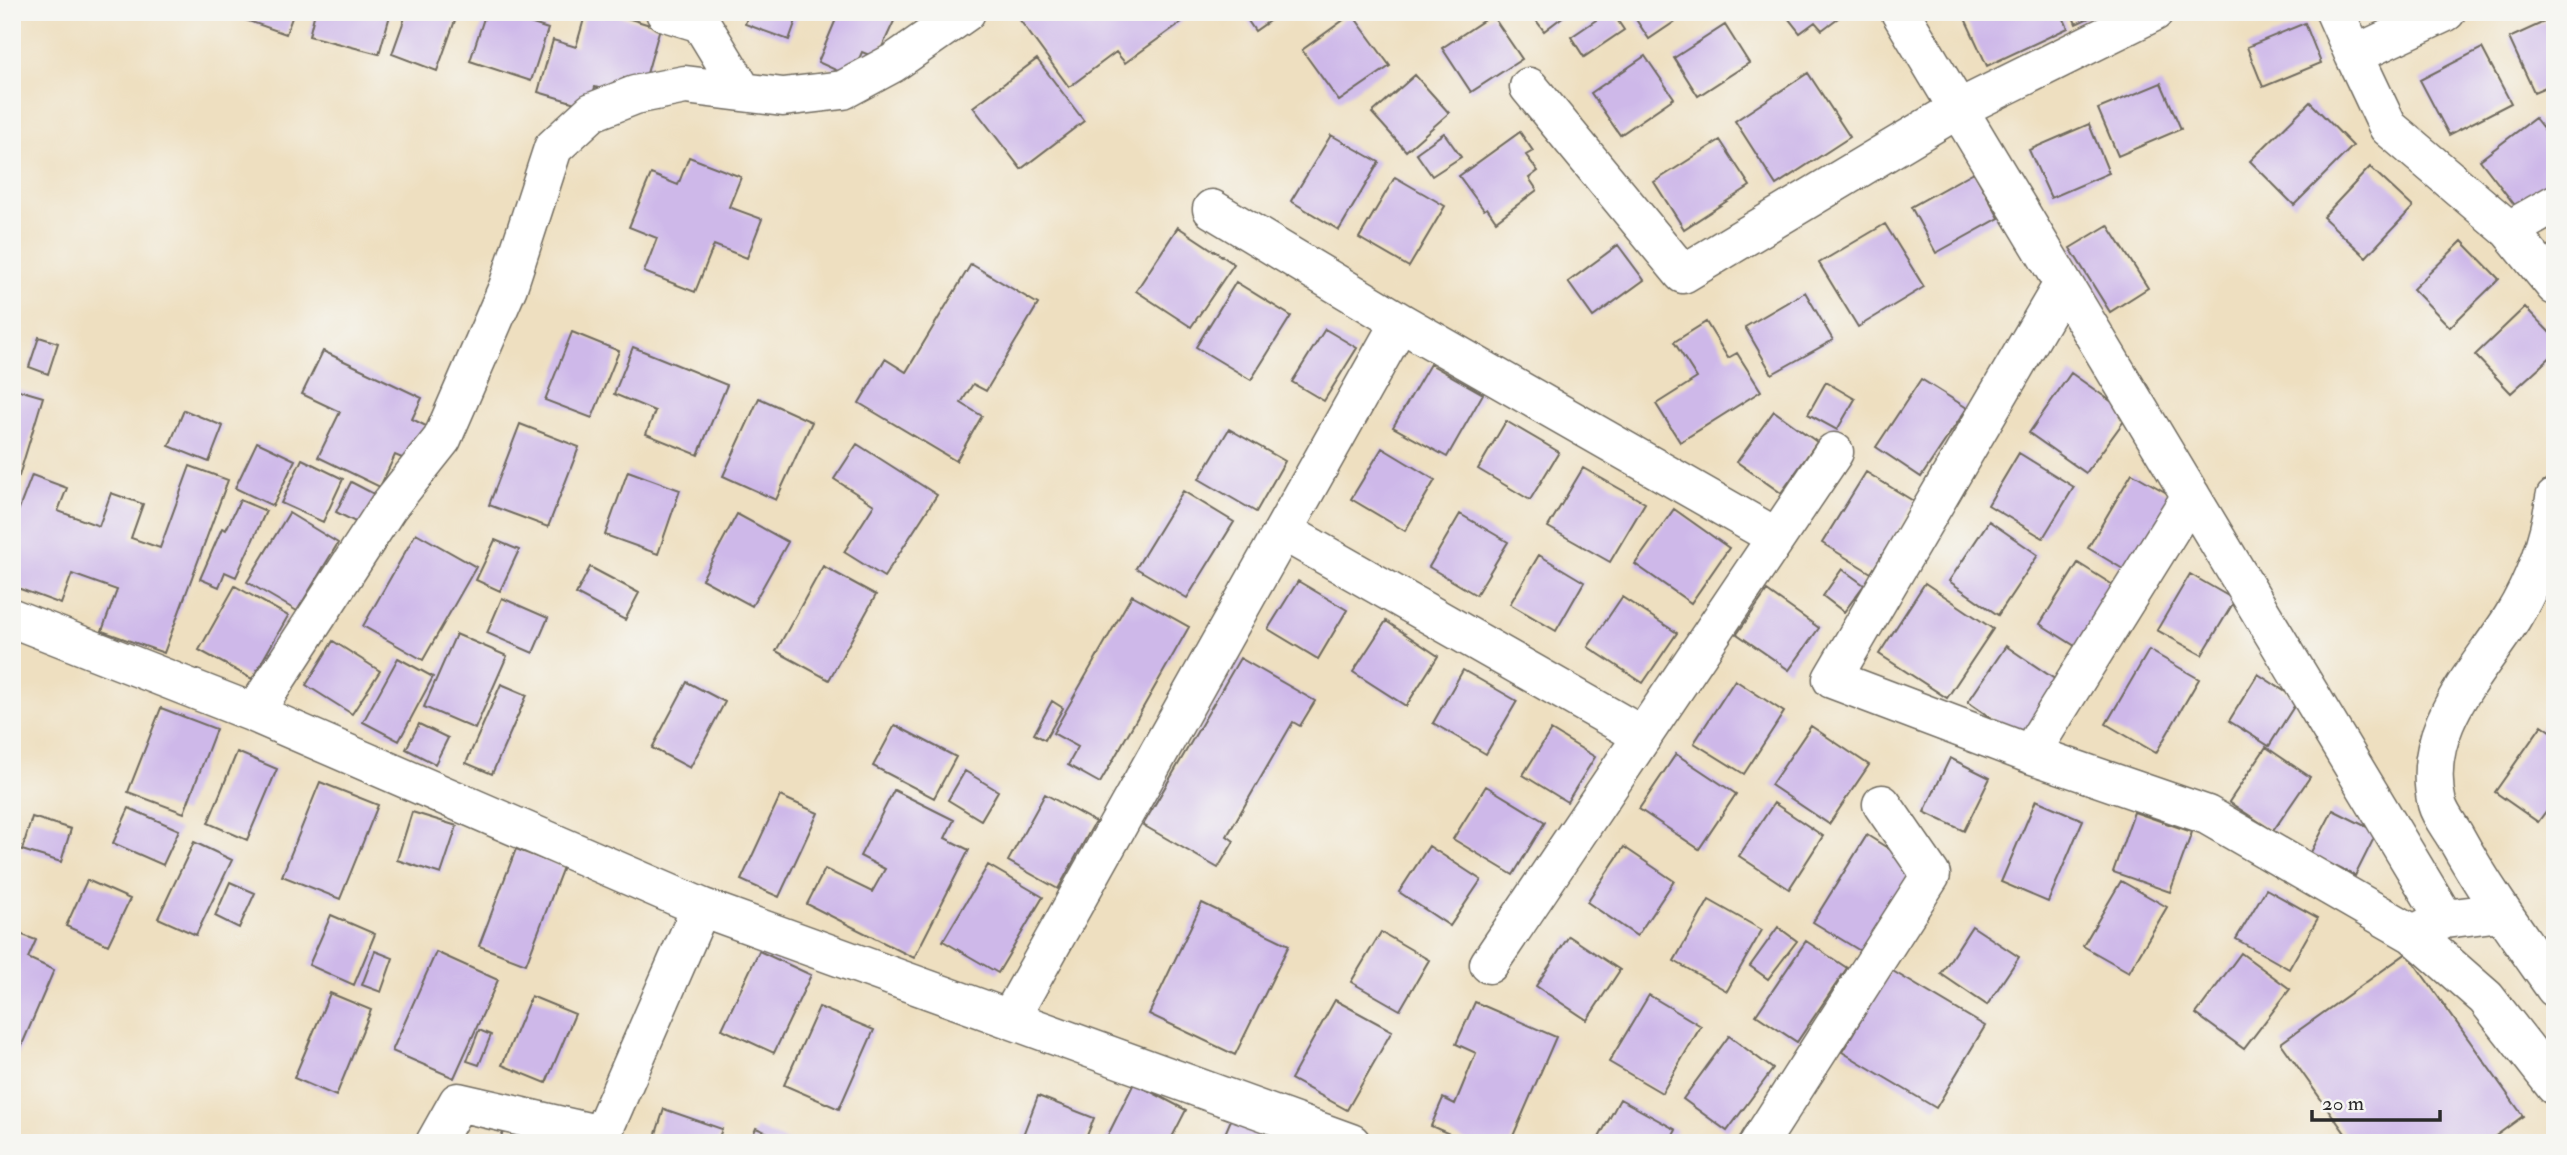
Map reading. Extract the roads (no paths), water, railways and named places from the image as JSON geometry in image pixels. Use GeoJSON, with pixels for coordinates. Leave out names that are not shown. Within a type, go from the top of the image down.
{"type":"FeatureCollection","features":[{"type":"Feature","properties":{"kind":"street"},"geometry":{"type":"LineString","coordinates":[[665,12],[701,23],[743,92]]}},
{"type":"Feature","properties":{"kind":"street"},"geometry":{"type":"LineString","coordinates":[[1900,12],[2191,496],[2429,926],[2555,1086]]}},
{"type":"Feature","properties":{"kind":"street"},"geometry":{"type":"LineString","coordinates":[[1529,87],[1683,274],[1958,109],[2154,12]]}},
{"type":"Feature","properties":{"kind":"street"},"geometry":{"type":"LineString","coordinates":[[2335,12],[2388,127],[2509,230],[2555,286]]}},
{"type":"Feature","properties":{"kind":"street"},"geometry":{"type":"LineString","coordinates":[[2354,55],[2446,12]]}},
{"type":"Feature","properties":{"kind":"street"},"geometry":{"type":"LineString","coordinates":[[254,713],[388,507],[442,439],[508,287],[553,148],[592,112],[635,95],[685,85],[783,97],[843,90],[893,63],[941,18]]}},
{"type":"Feature","properties":{"kind":"street"},"geometry":{"type":"LineString","coordinates":[[2509,230],[2555,204]]}},
{"type":"Feature","properties":{"kind":"street"},"geometry":{"type":"LineString","coordinates":[[1212,209],[1400,322],[1776,537]]}},
{"type":"Feature","properties":{"kind":"street"},"geometry":{"type":"LineString","coordinates":[[2063,284],[1832,679],[2030,754],[2207,815],[2429,926],[2501,912]]}},
{"type":"Feature","properties":{"kind":"street"},"geometry":{"type":"LineString","coordinates":[[1010,1018],[1400,322]]}},
{"type":"Feature","properties":{"kind":"street"},"geometry":{"type":"LineString","coordinates":[[1489,964],[1833,452]]}},
{"type":"Feature","properties":{"kind":"street"},"geometry":{"type":"LineString","coordinates":[[2030,754],[2191,496]]}},
{"type":"Feature","properties":{"kind":"street"},"geometry":{"type":"LineString","coordinates":[[2555,498],[2552,526],[2513,616],[2470,676],[2442,725],[2434,769],[2437,805],[2501,912],[2555,988]]}},
{"type":"Feature","properties":{"kind":"street"},"geometry":{"type":"LineString","coordinates":[[1283,531],[1643,736]]}},
{"type":"Feature","properties":{"kind":"street"},"geometry":{"type":"LineString","coordinates":[[12,618],[254,713],[701,906],[1340,1140]]}},
{"type":"Feature","properties":{"kind":"street"},"geometry":{"type":"LineString","coordinates":[[1759,1143],[1931,875],[1882,804]]}},
{"type":"Feature","properties":{"kind":"street"},"geometry":{"type":"LineString","coordinates":[[435,1143],[458,1102],[599,1139],[701,906]]}}]}
